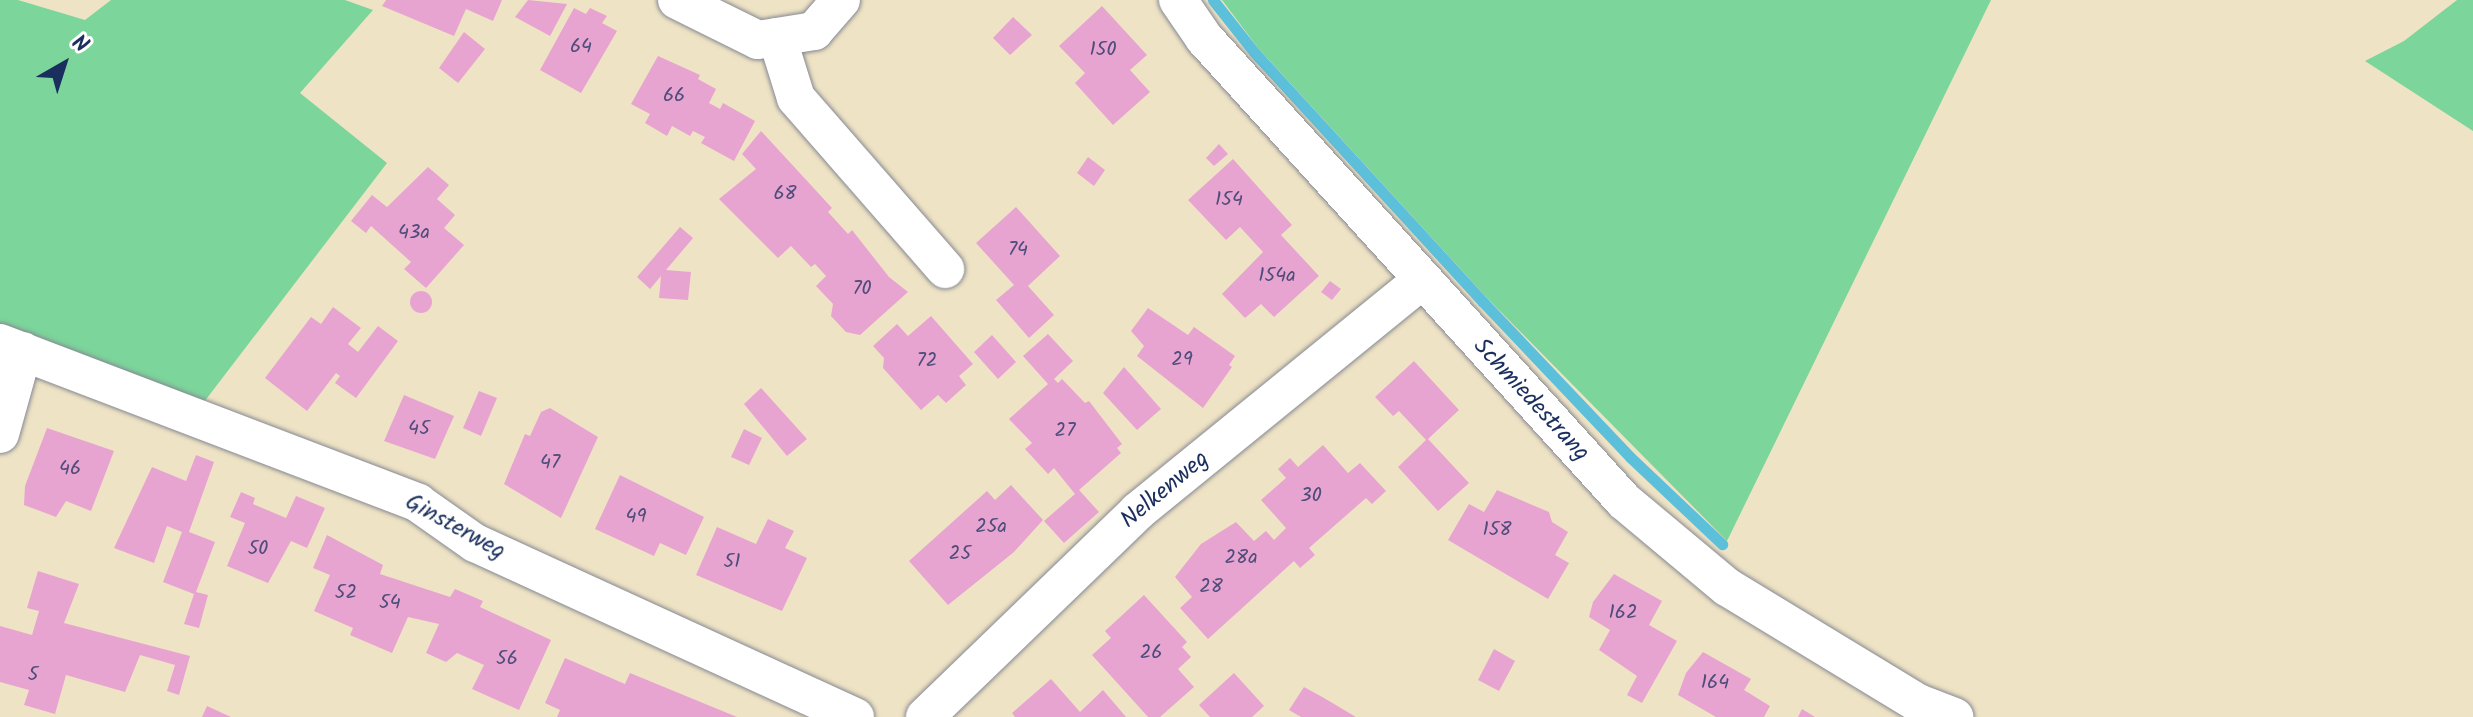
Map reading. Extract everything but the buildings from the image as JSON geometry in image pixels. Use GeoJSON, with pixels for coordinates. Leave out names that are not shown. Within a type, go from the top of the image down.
{"type":"FeatureCollection","features":[{"type":"Feature","properties":{"kind":"street"},"geometry":{"type":"LineString","coordinates":[[677,0],[758,40],[814,31],[841,0]]}},
{"type":"Feature","properties":{"kind":"street","name":"Schmiedestrang"},"geometry":{"type":"LineString","coordinates":[[1178,0],[1204,38],[1421,281],[1624,501],[1727,587],[1918,703],[1954,717]]}},
{"type":"Feature","properties":{"kind":"street"},"geometry":{"type":"LineString","coordinates":[[777,37],[796,98],[945,269]]}},
{"type":"Feature","properties":{"kind":"street","name":"Nelkenweg"},"geometry":{"type":"LineString","coordinates":[[925,717],[1138,511],[1421,281]]}},
{"type":"Feature","properties":{"kind":"street"},"geometry":{"type":"LineString","coordinates":[[0,434],[12,347]]}},
{"type":"Feature","properties":{"kind":"street","name":"Ginsterweg"},"geometry":{"type":"LineString","coordinates":[[12,347],[418,503],[475,543],[855,717]]}},
{"type":"Feature","properties":{"kind":"green space"},"geometry":{"type":"Polygon","coordinates":[[[0,0],[18,0],[85,20],[111,0],[345,0],[373,10],[300,93],[387,163],[204,402],[0,330],[0,0]]]}},
{"type":"Feature","properties":{"kind":"green space"},"geometry":{"type":"Polygon","coordinates":[[[1222,0],[1991,0],[1727,541],[1488,299],[1258,48],[1222,0]]]}},
{"type":"Feature","properties":{"kind":"green space"},"geometry":{"type":"Polygon","coordinates":[[[2457,0],[2473,0],[2473,131],[2365,61],[2404,41],[2457,0]]]}},
{"type":"Feature","properties":{"kind":"waterway"},"geometry":{"type":"LineString","coordinates":[[1213,0],[1254,52],[1483,302],[1630,457],[1722,544]]}}]}
